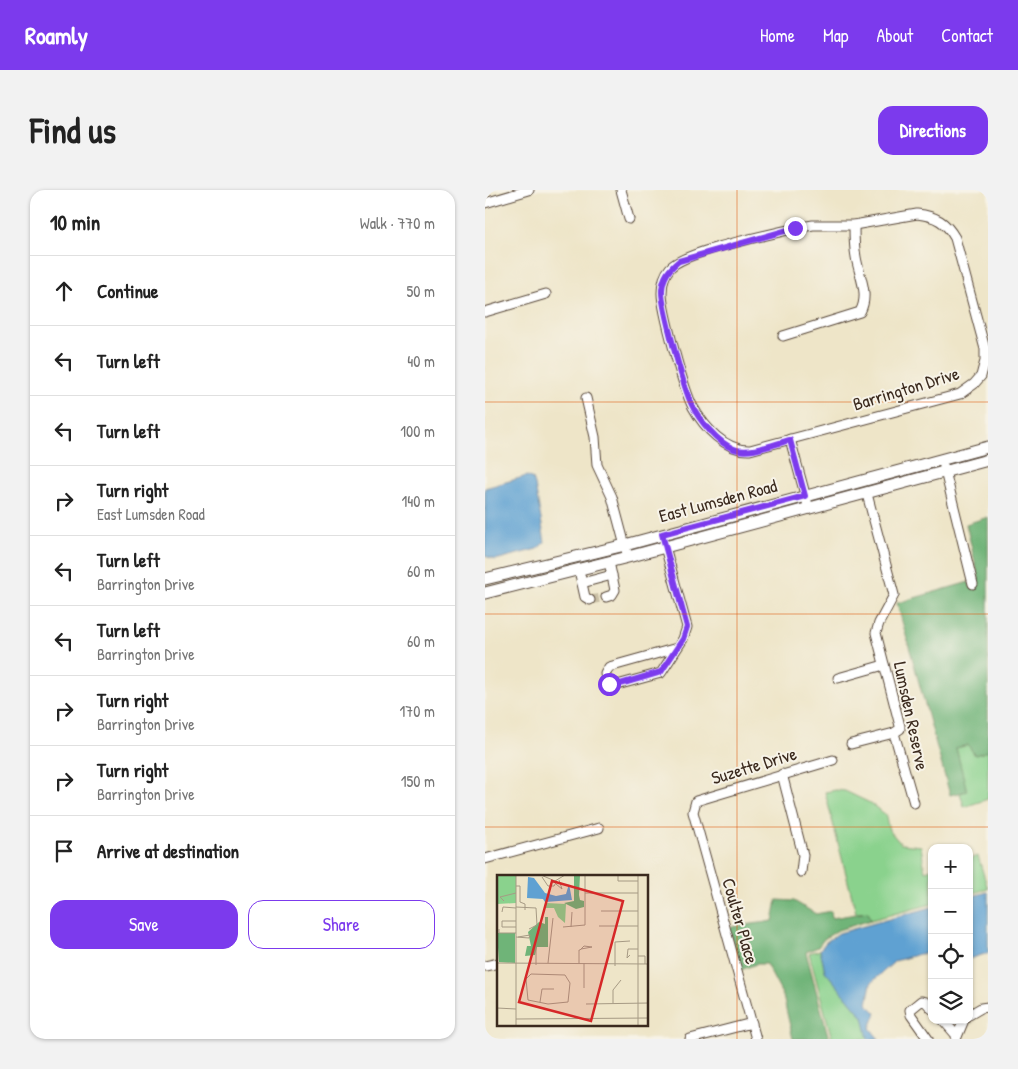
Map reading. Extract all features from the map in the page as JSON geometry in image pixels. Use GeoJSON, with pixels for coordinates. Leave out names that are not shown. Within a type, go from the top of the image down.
{"type":"FeatureCollection","features":[{"type":"Feature","properties":{"kind":"main road","name":"East Lumsden Road"},"geometry":{"type":"LineString","coordinates":[[485,580],[988,447]]}},
{"type":"Feature","properties":{"kind":"main road","name":"East Lumsden Road"},"geometry":{"type":"LineString","coordinates":[[485,593],[663,548],[988,460]]}},
{"type":"Feature","properties":{"kind":"street"},"geometry":{"type":"LineString","coordinates":[[485,203],[529,190]]}},
{"type":"Feature","properties":{"kind":"street"},"geometry":{"type":"LineString","coordinates":[[621,190],[629,218]]}},
{"type":"Feature","properties":{"kind":"street","name":"Barrington Drive"},"geometry":{"type":"LineString","coordinates":[[917,214],[937,218],[945,223],[955,238],[985,349],[983,369],[974,384],[960,394],[750,450],[734,449],[720,440],[701,420],[691,404],[662,300],[663,282],[670,268],[689,256],[795,228],[813,225],[854,225],[917,214]]}},
{"type":"Feature","properties":{"kind":"street"},"geometry":{"type":"LineString","coordinates":[[783,336],[860,312],[865,303],[864,290],[856,258],[854,225]]}},
{"type":"Feature","properties":{"kind":"street"},"geometry":{"type":"LineString","coordinates":[[485,312],[546,294]]}},
{"type":"Feature","properties":{"kind":"street"},"geometry":{"type":"LineString","coordinates":[[586,398],[594,430],[599,472],[612,497],[628,557]]}},
{"type":"Feature","properties":{"kind":"street"},"geometry":{"type":"LineString","coordinates":[[790,440],[809,509]]}},
{"type":"Feature","properties":{"kind":"street"},"geometry":{"type":"LineString","coordinates":[[942,459],[973,584]]}},
{"type":"Feature","properties":{"kind":"street","name":"Lumsden Reserve"},"geometry":{"type":"LineString","coordinates":[[867,494],[893,589],[893,599],[879,623],[876,633],[900,726],[898,732],[894,733],[914,803]]}},
{"type":"Feature","properties":{"kind":"street"},"geometry":{"type":"LineString","coordinates":[[659,535],[686,632],[677,648],[661,672],[614,685],[607,682],[605,674],[609,666],[677,648]]}},
{"type":"Feature","properties":{"kind":"street"},"geometry":{"type":"LineString","coordinates":[[570,558],[582,584],[586,599],[591,600]]}},
{"type":"Feature","properties":{"kind":"street"},"geometry":{"type":"LineString","coordinates":[[606,597],[612,595],[615,590],[609,562]]}},
{"type":"Feature","properties":{"kind":"street"},"geometry":{"type":"LineString","coordinates":[[582,584],[613,576]]}},
{"type":"Feature","properties":{"kind":"street"},"geometry":{"type":"LineString","coordinates":[[838,678],[884,665]]}},
{"type":"Feature","properties":{"kind":"street"},"geometry":{"type":"LineString","coordinates":[[851,744],[894,733]]}},
{"type":"Feature","properties":{"kind":"street","name":"Suzette Drive"},"geometry":{"type":"LineString","coordinates":[[693,812],[696,801],[833,760]]}},
{"type":"Feature","properties":{"kind":"street"},"geometry":{"type":"LineString","coordinates":[[782,774],[803,855],[801,872]]}},
{"type":"Feature","properties":{"kind":"street","name":"Coulter Place"},"geometry":{"type":"LineString","coordinates":[[693,812],[756,1039]]}},
{"type":"Feature","properties":{"kind":"street"},"geometry":{"type":"LineString","coordinates":[[485,859],[599,828]]}},
{"type":"Feature","properties":{"kind":"street"},"geometry":{"type":"LineString","coordinates":[[928,1004],[921,1001],[910,1010],[911,1015],[928,1039]]}},
{"type":"Feature","properties":{"kind":"street"},"geometry":{"type":"LineString","coordinates":[[973,1013],[981,1008],[988,1007]]}},
{"type":"Feature","properties":{"kind":"street"},"geometry":{"type":"LineString","coordinates":[[690,1039],[752,1023]]}},
{"type":"Feature","properties":{"kind":"street"},"geometry":{"type":"LineString","coordinates":[[946,1024],[957,1037],[963,1024]]}},
{"type":"Feature","properties":{"kind":"green space"},"geometry":{"type":"Polygon","coordinates":[[[988,517],[988,751],[975,755],[968,745],[956,748],[967,791],[950,795],[897,603],[969,582],[971,588],[977,587],[976,580],[979,579],[966,524],[988,517]]]}},
{"type":"Feature","properties":{"kind":"green space"},"geometry":{"type":"Polygon","coordinates":[[[968,745],[975,755],[988,751],[988,799],[964,807],[960,793],[966,791],[956,748],[968,745]]]}},
{"type":"Feature","properties":{"kind":"green space"},"geometry":{"type":"Polygon","coordinates":[[[845,791],[868,802],[885,814],[889,830],[901,844],[921,846],[925,871],[928,870],[928,905],[871,920],[868,912],[856,913],[825,792],[845,791]]]}},
{"type":"Feature","properties":{"kind":"green space"},"geometry":{"type":"Polygon","coordinates":[[[978,856],[988,889],[973,893],[973,889],[973,858],[978,856]]]}},
{"type":"Feature","properties":{"kind":"green space"},"geometry":{"type":"Polygon","coordinates":[[[777,900],[794,901],[816,914],[831,911],[832,918],[868,912],[871,920],[838,930],[824,939],[818,947],[806,952],[829,1039],[793,1039],[783,996],[766,964],[756,964],[741,970],[729,930],[732,927],[773,921],[777,900]]]}},
{"type":"Feature","properties":{"kind":"green space"},"geometry":{"type":"Polygon","coordinates":[[[820,950],[825,971],[863,1017],[869,1039],[832,1039],[809,953],[820,950]]]}},
{"type":"Feature","properties":{"kind":"water"},"geometry":{"type":"Polygon","coordinates":[[[527,476],[533,479],[535,485],[545,542],[537,549],[495,560],[485,556],[485,488],[527,476]]]}},
{"type":"Feature","properties":{"kind":"water"},"geometry":{"type":"Polygon","coordinates":[[[988,892],[988,953],[973,958],[973,934],[973,896],[988,892]]]}},
{"type":"Feature","properties":{"kind":"water"},"geometry":{"type":"Polygon","coordinates":[[[928,908],[928,953],[895,961],[871,983],[867,1004],[876,1013],[870,1028],[879,1039],[868,1039],[863,1017],[825,971],[820,950],[826,942],[839,933],[928,908]]]}},
{"type":"Feature","properties":{"kind":"tunnel"},"geometry":{"type":"LineString","coordinates":[[590,600],[606,597]]}},
{"type":"Feature","properties":{"kind":"route"},"geometry":{"type":"LineString","coordinates":[[609,684],[617,685],[661,672],[685,635],[687,627],[662,534],[805,496],[790,440],[750,450],[734,449],[720,440],[701,420],[691,404],[686,389],[662,300],[663,282],[666,274],[679,261],[689,256],[795,228]]}}]}
